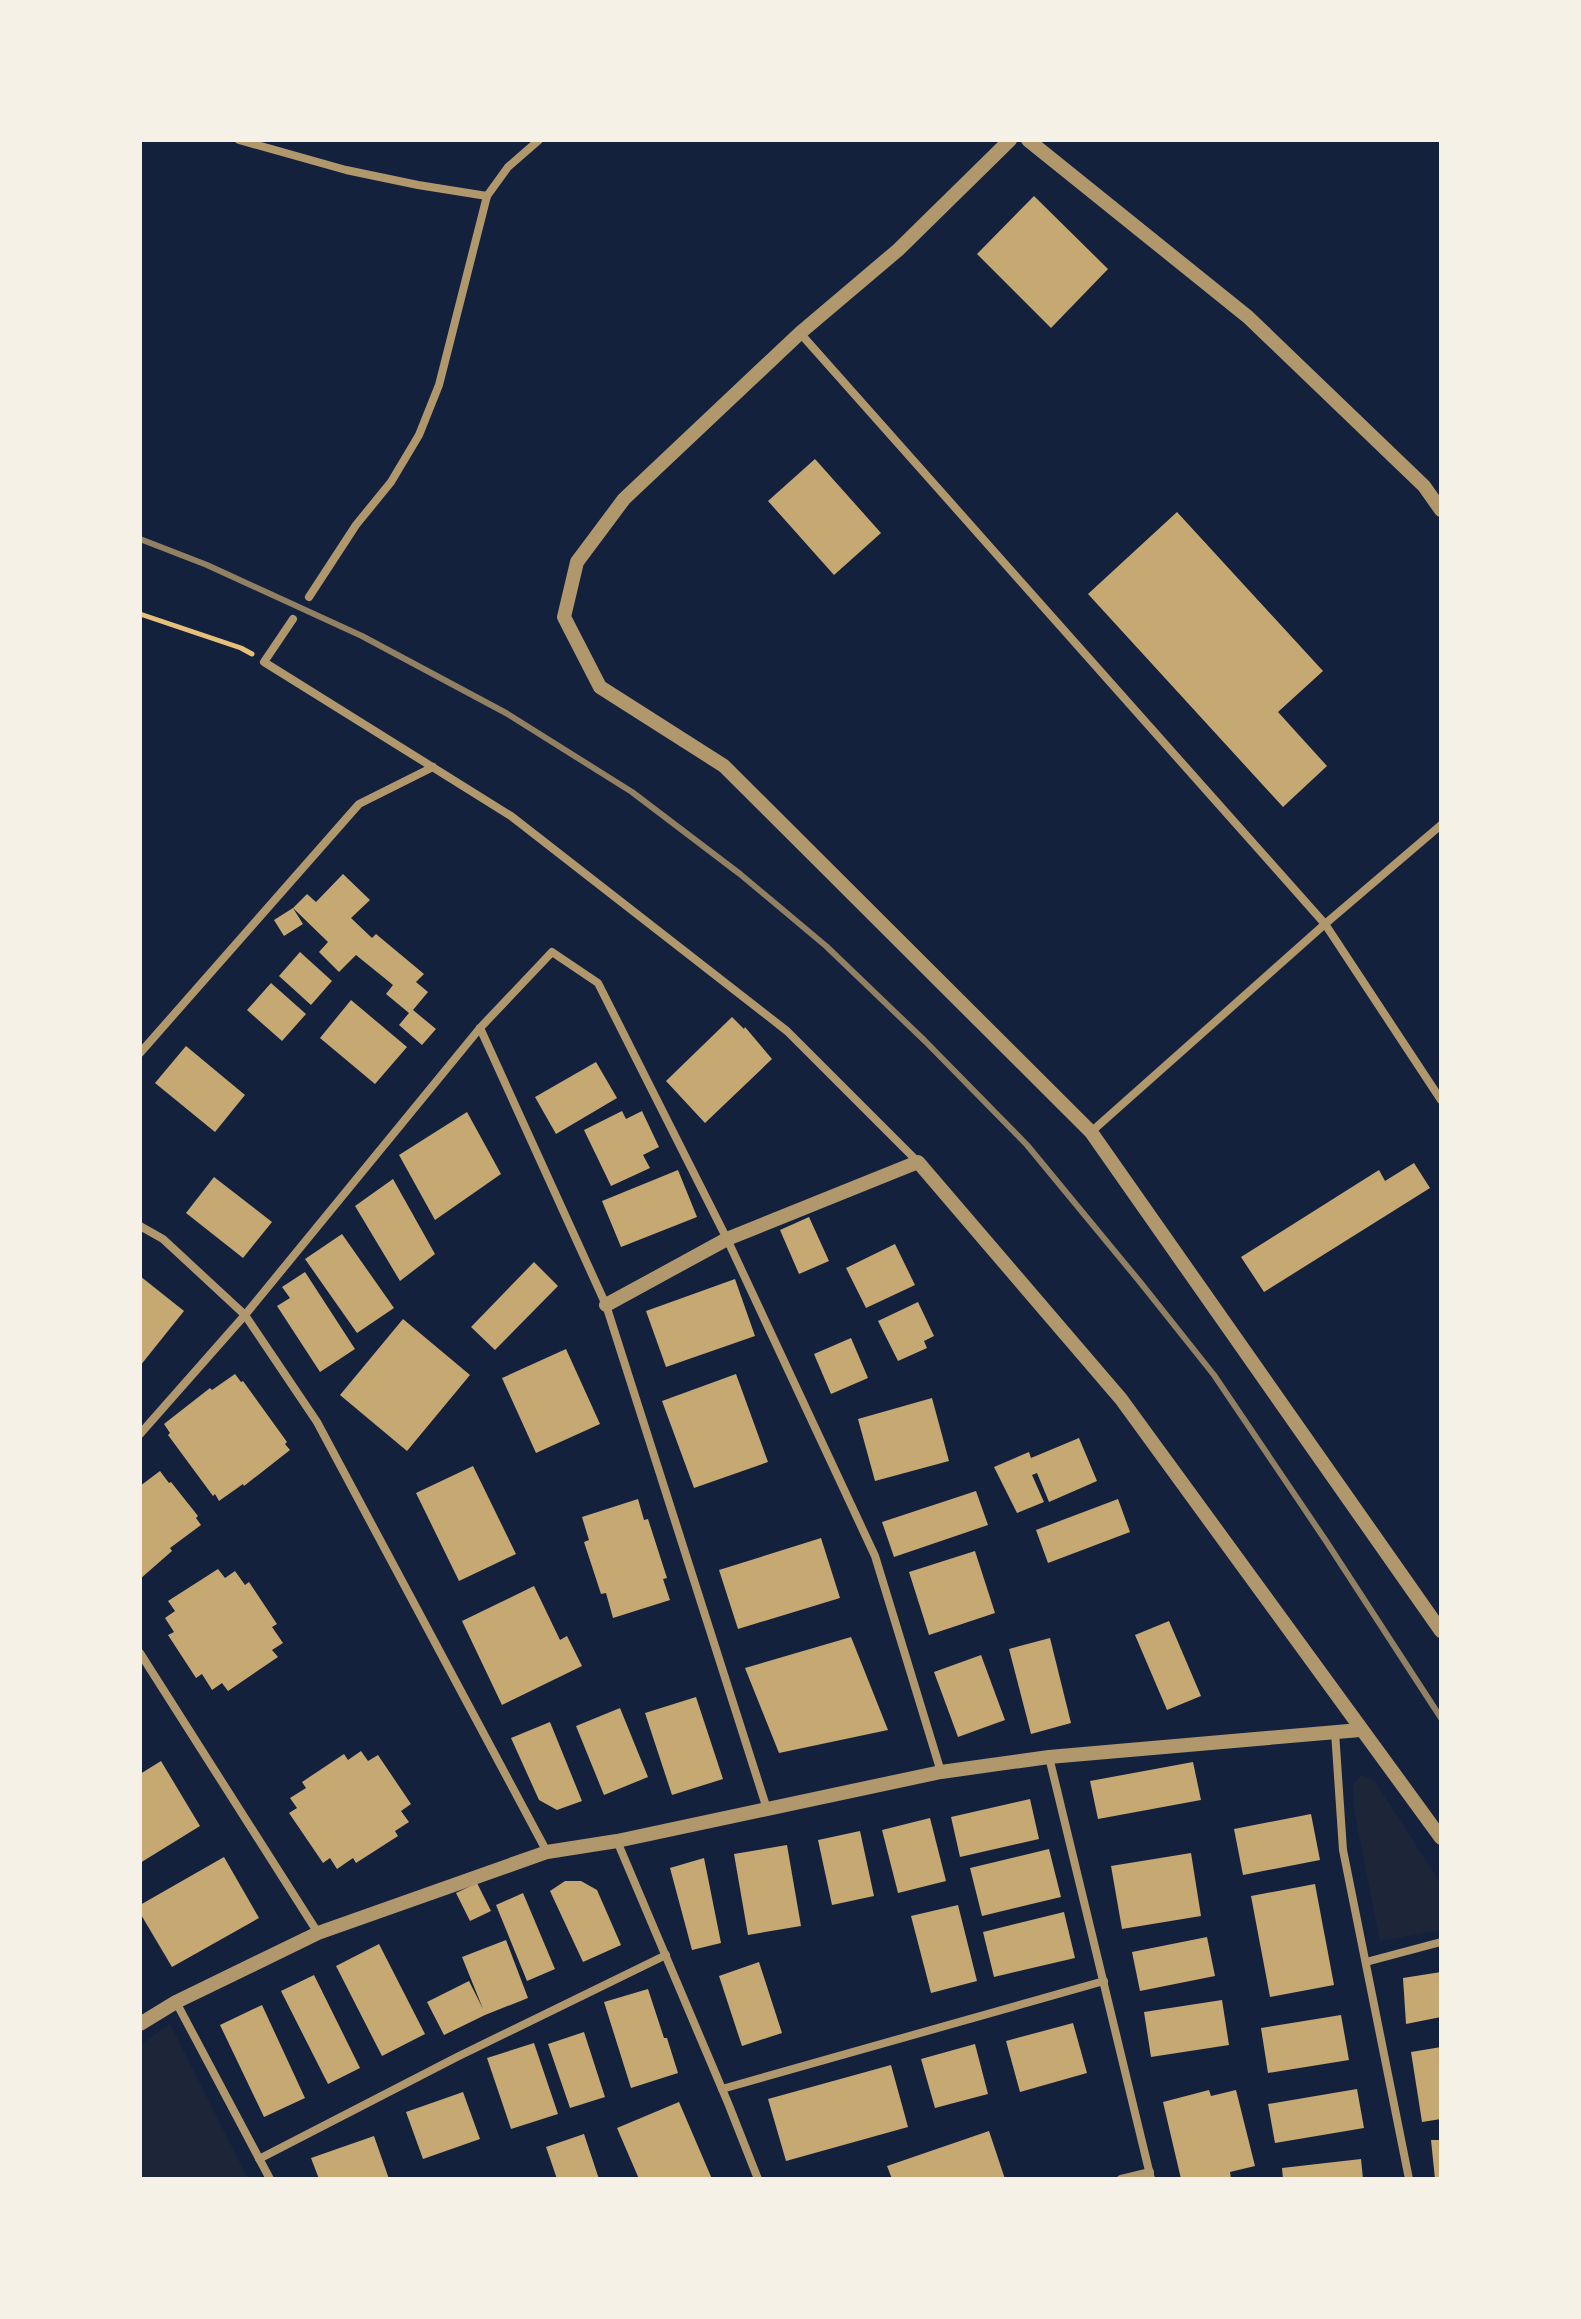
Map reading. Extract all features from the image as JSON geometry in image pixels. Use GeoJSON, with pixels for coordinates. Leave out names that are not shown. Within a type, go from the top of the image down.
{"type":"FeatureCollection","features":[{"type":"Feature","properties":{"kind":"street"},"geometry":{"type":"LineString","coordinates":[[239,140],[346,170],[487,196]]}},
{"type":"Feature","properties":{"kind":"street"},"geometry":{"type":"LineString","coordinates":[[309,597],[356,525],[391,482],[425,423],[439,385],[487,196],[508,167],[539,140]]}},
{"type":"Feature","properties":{"kind":"street"},"geometry":{"type":"LineString","coordinates":[[1010,140],[898,250],[800,333],[624,499],[577,562],[564,617],[600,687],[724,766],[1091,1132],[1441,1631]]}},
{"type":"Feature","properties":{"kind":"street"},"geometry":{"type":"LineString","coordinates":[[1028,140],[1248,317],[1424,486],[1441,510]]}},
{"type":"Feature","properties":{"kind":"street"},"geometry":{"type":"LineString","coordinates":[[800,333],[1325,924],[1441,1100]]}},
{"type":"Feature","properties":{"kind":"street"},"geometry":{"type":"LineString","coordinates":[[293,619],[264,662],[511,816],[787,1031],[918,1162],[1121,1399],[1441,1838]]}},
{"type":"Feature","properties":{"kind":"street"},"geometry":{"type":"LineString","coordinates":[[140,1053],[359,804],[433,767]]}},
{"type":"Feature","properties":{"kind":"street"},"geometry":{"type":"LineString","coordinates":[[1091,1132],[1441,825]]}},
{"type":"Feature","properties":{"kind":"street"},"geometry":{"type":"LineString","coordinates":[[140,1434],[245,1315],[480,1028],[552,952],[598,983],[727,1239],[875,1556],[941,1772]]}},
{"type":"Feature","properties":{"kind":"street"},"geometry":{"type":"LineString","coordinates":[[480,1028],[606,1305],[767,1809]]}},
{"type":"Feature","properties":{"kind":"street"},"geometry":{"type":"LineString","coordinates":[[606,1305],[727,1239],[918,1162]]}},
{"type":"Feature","properties":{"kind":"street"},"geometry":{"type":"LineString","coordinates":[[140,1226],[163,1239],[245,1315],[317,1422],[547,1852]]}},
{"type":"Feature","properties":{"kind":"street"},"geometry":{"type":"LineString","coordinates":[[140,1653],[318,1933]]}},
{"type":"Feature","properties":{"kind":"street"},"geometry":{"type":"LineString","coordinates":[[140,2024],[176,2002],[318,1933],[547,1852],[617,1841],[941,1772],[1049,1757],[1360,1730]]}},
{"type":"Feature","properties":{"kind":"street"},"geometry":{"type":"LineString","coordinates":[[1335,1731],[1343,1850],[1409,2179]]}},
{"type":"Feature","properties":{"kind":"street"},"geometry":{"type":"LineString","coordinates":[[1049,1757],[1150,2176],[1121,2179]]}},
{"type":"Feature","properties":{"kind":"street"},"geometry":{"type":"LineString","coordinates":[[617,1841],[758,2179]]}},
{"type":"Feature","properties":{"kind":"street"},"geometry":{"type":"LineString","coordinates":[[1366,1962],[1441,1942]]}},
{"type":"Feature","properties":{"kind":"street"},"geometry":{"type":"LineString","coordinates":[[259,2159],[457,2057],[666,1955]]}},
{"type":"Feature","properties":{"kind":"street"},"geometry":{"type":"LineString","coordinates":[[722,2089],[1104,1981]]}},
{"type":"Feature","properties":{"kind":"street"},"geometry":{"type":"LineString","coordinates":[[176,2002],[270,2179]]}},
{"type":"Feature","properties":{"kind":"path"},"geometry":{"type":"LineString","coordinates":[[140,614],[241,648],[264,662]]}},
{"type":"Feature","properties":{"kind":"shaded area"},"geometry":{"type":"Polygon","coordinates":[[[1361,1775],[1374,1780],[1441,1884],[1441,1930],[1380,1941],[1354,1809],[1353,1784],[1361,1775]]]}},
{"type":"Feature","properties":{"kind":"shaded area"},"geometry":{"type":"Polygon","coordinates":[[[170,2024],[248,2179],[140,2179],[140,2045],[170,2024]]]}},
{"type":"Feature","properties":{"kind":"building"},"geometry":{"type":"Polygon","coordinates":[[[1034,196],[1108,269],[1051,328],[977,254],[1034,196]]]}},
{"type":"Feature","properties":{"kind":"building"},"geometry":{"type":"Polygon","coordinates":[[[815,459],[881,533],[834,575],[768,501],[815,459]]]}},
{"type":"Feature","properties":{"kind":"building"},"geometry":{"type":"Polygon","coordinates":[[[1177,512],[1323,671],[1278,712],[1327,766],[1283,807],[1088,594],[1177,512]]]}},
{"type":"Feature","properties":{"kind":"building"},"geometry":{"type":"Polygon","coordinates":[[[343,874],[370,900],[351,918],[372,938],[376,934],[424,974],[416,982],[428,992],[413,1010],[436,1029],[422,1045],[399,1025],[409,1013],[386,994],[393,985],[356,955],[339,972],[319,952],[328,942],[293,908],[307,894],[316,902],[343,874]]]}},
{"type":"Feature","properties":{"kind":"building"},"geometry":{"type":"Polygon","coordinates":[[[293,908],[303,924],[284,936],[274,920],[293,908]]]}},
{"type":"Feature","properties":{"kind":"building"},"geometry":{"type":"Polygon","coordinates":[[[300,952],[332,981],[311,1005],[279,976],[300,952]]]}},
{"type":"Feature","properties":{"kind":"building"},"geometry":{"type":"Polygon","coordinates":[[[271,983],[306,1014],[282,1041],[247,1010],[271,983]]]}},
{"type":"Feature","properties":{"kind":"building"},"geometry":{"type":"Polygon","coordinates":[[[351,1000],[407,1047],[375,1084],[320,1038],[351,1000]]]}},
{"type":"Feature","properties":{"kind":"building"},"geometry":{"type":"Polygon","coordinates":[[[732,1017],[745,1027],[772,1059],[705,1123],[666,1081],[732,1017]]]}},
{"type":"Feature","properties":{"kind":"building"},"geometry":{"type":"Polygon","coordinates":[[[186,1046],[245,1095],[215,1132],[155,1083],[186,1046]]]}},
{"type":"Feature","properties":{"kind":"building"},"geometry":{"type":"Polygon","coordinates":[[[596,1062],[617,1098],[556,1134],[535,1097],[596,1062]]]}},
{"type":"Feature","properties":{"kind":"building"},"geometry":{"type":"Polygon","coordinates":[[[622,1111],[626,1119],[642,1111],[659,1147],[643,1155],[650,1168],[611,1186],[584,1130],[622,1111]]]}},
{"type":"Feature","properties":{"kind":"building"},"geometry":{"type":"Polygon","coordinates":[[[467,1112],[501,1174],[435,1220],[399,1155],[467,1112]]]}},
{"type":"Feature","properties":{"kind":"building"},"geometry":{"type":"Polygon","coordinates":[[[1414,1163],[1430,1188],[1264,1292],[1241,1257],[1379,1170],[1385,1181],[1414,1163]]]}},
{"type":"Feature","properties":{"kind":"building"},"geometry":{"type":"Polygon","coordinates":[[[678,1170],[697,1217],[621,1247],[602,1201],[678,1170]]]}},
{"type":"Feature","properties":{"kind":"building"},"geometry":{"type":"Polygon","coordinates":[[[214,1177],[272,1222],[243,1258],[186,1213],[214,1177]]]}},
{"type":"Feature","properties":{"kind":"building"},"geometry":{"type":"Polygon","coordinates":[[[393,1179],[435,1254],[400,1281],[355,1206],[393,1179]]]}},
{"type":"Feature","properties":{"kind":"building"},"geometry":{"type":"Polygon","coordinates":[[[809,1217],[829,1261],[799,1274],[780,1230],[809,1217]]]}},
{"type":"Feature","properties":{"kind":"building"},"geometry":{"type":"Polygon","coordinates":[[[342,1234],[394,1308],[357,1333],[305,1259],[342,1234]]]}},
{"type":"Feature","properties":{"kind":"building"},"geometry":{"type":"Polygon","coordinates":[[[895,1244],[915,1285],[866,1308],[846,1268],[895,1244]]]}},
{"type":"Feature","properties":{"kind":"building"},"geometry":{"type":"Polygon","coordinates":[[[534,1262],[558,1286],[495,1350],[471,1327],[534,1262]]]}},
{"type":"Feature","properties":{"kind":"building"},"geometry":{"type":"Polygon","coordinates":[[[305,1272],[355,1349],[320,1372],[277,1306],[290,1298],[282,1287],[305,1272]]]}},
{"type":"Feature","properties":{"kind":"building"},"geometry":{"type":"Polygon","coordinates":[[[140,1276],[184,1311],[140,1366],[140,1276]]]}},
{"type":"Feature","properties":{"kind":"building"},"geometry":{"type":"Polygon","coordinates":[[[735,1279],[755,1336],[666,1367],[646,1311],[735,1279]]]}},
{"type":"Feature","properties":{"kind":"building"},"geometry":{"type":"Polygon","coordinates":[[[918,1302],[934,1336],[924,1341],[927,1348],[898,1361],[878,1321],[918,1302]]]}},
{"type":"Feature","properties":{"kind":"building"},"geometry":{"type":"Polygon","coordinates":[[[403,1319],[470,1375],[407,1451],[340,1395],[403,1319]]]}},
{"type":"Feature","properties":{"kind":"building"},"geometry":{"type":"Polygon","coordinates":[[[851,1338],[868,1378],[831,1394],[814,1354],[851,1338]]]}},
{"type":"Feature","properties":{"kind":"building"},"geometry":{"type":"Polygon","coordinates":[[[566,1349],[600,1424],[536,1453],[502,1378],[566,1349]]]}},
{"type":"Feature","properties":{"kind":"building"},"geometry":{"type":"Polygon","coordinates":[[[235,1374],[290,1450],[244,1486],[219,1501],[168,1435],[170,1433],[164,1424],[210,1388],[212,1390],[235,1374]]]}},
{"type":"Feature","properties":{"kind":"building"},"geometry":{"type":"Polygon","coordinates":[[[736,1374],[768,1462],[694,1488],[662,1401],[736,1374]]]}},
{"type":"Feature","properties":{"kind":"building"},"geometry":{"type":"Polygon","coordinates":[[[932,1398],[949,1461],[875,1481],[858,1419],[932,1398]]]}},
{"type":"Feature","properties":{"kind":"building"},"geometry":{"type":"Polygon","coordinates":[[[1079,1438],[1097,1481],[1049,1502],[1037,1473],[1032,1475],[1044,1502],[1017,1513],[994,1467],[1029,1452],[1031,1458],[1079,1438]]]}},
{"type":"Feature","properties":{"kind":"building"},"geometry":{"type":"Polygon","coordinates":[[[473,1466],[516,1554],[459,1581],[416,1493],[473,1466]]]}},
{"type":"Feature","properties":{"kind":"building"},"geometry":{"type":"Polygon","coordinates":[[[160,1471],[198,1516],[196,1518],[201,1525],[170,1548],[172,1551],[140,1579],[140,1486],[160,1471]]]}},
{"type":"Feature","properties":{"kind":"building"},"geometry":{"type":"Polygon","coordinates":[[[976,1491],[988,1525],[894,1557],[882,1522],[976,1491]]]}},
{"type":"Feature","properties":{"kind":"building"},"geometry":{"type":"Polygon","coordinates":[[[638,1499],[644,1520],[648,1519],[667,1578],[663,1579],[670,1600],[613,1618],[606,1593],[601,1594],[584,1542],[589,1540],[582,1517],[638,1499]]]}},
{"type":"Feature","properties":{"kind":"building"},"geometry":{"type":"Polygon","coordinates":[[[1118,1499],[1130,1532],[1048,1563],[1036,1530],[1118,1499]]]}},
{"type":"Feature","properties":{"kind":"building"},"geometry":{"type":"Polygon","coordinates":[[[821,1538],[840,1598],[738,1629],[719,1570],[821,1538]]]}},
{"type":"Feature","properties":{"kind":"building"},"geometry":{"type":"Polygon","coordinates":[[[975,1551],[995,1613],[929,1635],[909,1572],[975,1551]]]}},
{"type":"Feature","properties":{"kind":"building"},"geometry":{"type":"Polygon","coordinates":[[[218,1569],[225,1578],[235,1571],[245,1585],[249,1582],[277,1624],[272,1627],[283,1643],[272,1650],[278,1657],[228,1691],[222,1683],[212,1690],[202,1674],[196,1678],[168,1635],[174,1632],[165,1618],[175,1611],[168,1601],[218,1569]]]}},
{"type":"Feature","properties":{"kind":"building"},"geometry":{"type":"Polygon","coordinates":[[[534,1586],[560,1640],[567,1636],[582,1666],[502,1705],[462,1621],[534,1586]]]}},
{"type":"Feature","properties":{"kind":"building"},"geometry":{"type":"Polygon","coordinates":[[[1169,1621],[1201,1696],[1167,1710],[1135,1635],[1169,1621]]]}},
{"type":"Feature","properties":{"kind":"building"},"geometry":{"type":"Polygon","coordinates":[[[851,1637],[888,1730],[779,1753],[745,1668],[851,1637]]]}},
{"type":"Feature","properties":{"kind":"building"},"geometry":{"type":"Polygon","coordinates":[[[1050,1638],[1071,1723],[1031,1734],[1009,1649],[1050,1638]]]}},
{"type":"Feature","properties":{"kind":"building"},"geometry":{"type":"Polygon","coordinates":[[[981,1655],[1005,1720],[958,1737],[934,1672],[981,1655]]]}},
{"type":"Feature","properties":{"kind":"building"},"geometry":{"type":"Polygon","coordinates":[[[696,1697],[723,1779],[672,1795],[645,1713],[696,1697]]]}},
{"type":"Feature","properties":{"kind":"building"},"geometry":{"type":"Polygon","coordinates":[[[620,1708],[648,1777],[604,1795],[576,1726],[620,1708]]]}},
{"type":"Feature","properties":{"kind":"building"},"geometry":{"type":"Polygon","coordinates":[[[550,1722],[582,1801],[557,1810],[539,1800],[511,1738],[550,1722]]]}},
{"type":"Feature","properties":{"kind":"building"},"geometry":{"type":"Polygon","coordinates":[[[361,1751],[368,1761],[378,1755],[411,1804],[401,1811],[409,1822],[395,1831],[398,1836],[356,1863],[353,1858],[337,1869],[330,1858],[323,1863],[289,1813],[297,1808],[290,1798],[306,1788],[302,1782],[344,1754],[348,1760],[361,1751]]]}},
{"type":"Feature","properties":{"kind":"building"},"geometry":{"type":"Polygon","coordinates":[[[161,1761],[200,1826],[140,1863],[140,1774],[161,1761]]]}},
{"type":"Feature","properties":{"kind":"building"},"geometry":{"type":"Polygon","coordinates":[[[1193,1762],[1201,1800],[1098,1819],[1090,1781],[1193,1762]]]}},
{"type":"Feature","properties":{"kind":"building"},"geometry":{"type":"Polygon","coordinates":[[[1030,1799],[1039,1839],[960,1857],[951,1817],[1030,1799]]]}},
{"type":"Feature","properties":{"kind":"building"},"geometry":{"type":"Polygon","coordinates":[[[1311,1814],[1320,1860],[1243,1875],[1234,1829],[1311,1814]]]}},
{"type":"Feature","properties":{"kind":"building"},"geometry":{"type":"Polygon","coordinates":[[[930,1818],[946,1881],[898,1893],[882,1830],[930,1818]]]}},
{"type":"Feature","properties":{"kind":"building"},"geometry":{"type":"Polygon","coordinates":[[[860,1831],[874,1896],[832,1905],[818,1840],[860,1831]]]}},
{"type":"Feature","properties":{"kind":"building"},"geometry":{"type":"Polygon","coordinates":[[[787,1845],[801,1926],[748,1935],[734,1854],[787,1845]]]}},
{"type":"Feature","properties":{"kind":"building"},"geometry":{"type":"Polygon","coordinates":[[[1049,1849],[1061,1897],[982,1916],[970,1868],[1049,1849]]]}},
{"type":"Feature","properties":{"kind":"building"},"geometry":{"type":"Polygon","coordinates":[[[1191,1853],[1201,1916],[1122,1929],[1111,1866],[1191,1853]]]}},
{"type":"Feature","properties":{"kind":"building"},"geometry":{"type":"Polygon","coordinates":[[[224,1857],[259,1918],[172,1967],[140,1913],[140,1905],[224,1857]]]}},
{"type":"Feature","properties":{"kind":"building"},"geometry":{"type":"Polygon","coordinates":[[[704,1858],[721,1943],[692,1950],[670,1868],[704,1858]]]}},
{"type":"Feature","properties":{"kind":"building"},"geometry":{"type":"Polygon","coordinates":[[[565,1881],[581,1881],[597,1890],[621,1945],[583,1962],[550,1891],[565,1881]]]}},
{"type":"Feature","properties":{"kind":"building"},"geometry":{"type":"Polygon","coordinates":[[[477,1883],[491,1911],[470,1921],[456,1893],[477,1883]]]}},
{"type":"Feature","properties":{"kind":"building"},"geometry":{"type":"Polygon","coordinates":[[[1315,1884],[1334,1985],[1270,1997],[1251,1896],[1315,1884]]]}},
{"type":"Feature","properties":{"kind":"building"},"geometry":{"type":"Polygon","coordinates":[[[523,1893],[555,1969],[527,1981],[496,1905],[523,1893]]]}},
{"type":"Feature","properties":{"kind":"building"},"geometry":{"type":"Polygon","coordinates":[[[958,1905],[977,1981],[931,1993],[911,1916],[958,1905]]]}},
{"type":"Feature","properties":{"kind":"building"},"geometry":{"type":"Polygon","coordinates":[[[1064,1912],[1075,1958],[994,1977],[983,1932],[1064,1912]]]}},
{"type":"Feature","properties":{"kind":"building"},"geometry":{"type":"Polygon","coordinates":[[[1207,1937],[1215,1976],[1140,1991],[1132,1952],[1207,1937]]]}},
{"type":"Feature","properties":{"kind":"building"},"geometry":{"type":"Polygon","coordinates":[[[506,1940],[528,1998],[444,2035],[427,2002],[469,1981],[483,2009],[462,1957],[506,1940]]]}},
{"type":"Feature","properties":{"kind":"building"},"geometry":{"type":"Polygon","coordinates":[[[379,1944],[425,2034],[382,2056],[336,1966],[379,1944]]]}},
{"type":"Feature","properties":{"kind":"building"},"geometry":{"type":"Polygon","coordinates":[[[759,1962],[782,2033],[742,2046],[719,1976],[759,1962]]]}},
{"type":"Feature","properties":{"kind":"building"},"geometry":{"type":"Polygon","coordinates":[[[1441,1972],[1441,2017],[1406,2024],[1403,1978],[1441,1972]]]}},
{"type":"Feature","properties":{"kind":"building"},"geometry":{"type":"Polygon","coordinates":[[[314,1975],[360,2068],[328,2084],[281,1991],[314,1975]]]}},
{"type":"Feature","properties":{"kind":"building"},"geometry":{"type":"Polygon","coordinates":[[[648,1989],[678,2073],[631,2088],[604,2002],[648,1989]]]}},
{"type":"Feature","properties":{"kind":"building"},"geometry":{"type":"Polygon","coordinates":[[[1222,2000],[1229,2045],[1151,2057],[1144,2012],[1222,2000]]]}},
{"type":"Feature","properties":{"kind":"building"},"geometry":{"type":"Polygon","coordinates":[[[262,2005],[305,2098],[264,2117],[220,2025],[262,2005]]]}},
{"type":"Feature","properties":{"kind":"building"},"geometry":{"type":"Polygon","coordinates":[[[1341,2015],[1349,2060],[1268,2073],[1261,2028],[1341,2015]]]}},
{"type":"Feature","properties":{"kind":"building"},"geometry":{"type":"Polygon","coordinates":[[[1073,2023],[1087,2073],[1020,2092],[1006,2041],[1073,2023]]]}},
{"type":"Feature","properties":{"kind":"building"},"geometry":{"type":"Polygon","coordinates":[[[584,2032],[605,2097],[570,2108],[548,2044],[584,2032]]]}},
{"type":"Feature","properties":{"kind":"building"},"geometry":{"type":"Polygon","coordinates":[[[534,2043],[558,2114],[511,2129],[487,2058],[534,2043]]]}},
{"type":"Feature","properties":{"kind":"building"},"geometry":{"type":"Polygon","coordinates":[[[975,2044],[988,2094],[935,2108],[921,2059],[975,2044]]]}},
{"type":"Feature","properties":{"kind":"building"},"geometry":{"type":"Polygon","coordinates":[[[1441,2047],[1441,2119],[1422,2122],[1411,2052],[1441,2047]]]}},
{"type":"Feature","properties":{"kind":"building"},"geometry":{"type":"Polygon","coordinates":[[[891,2065],[908,2127],[786,2161],[768,2099],[891,2065]]]}},
{"type":"Feature","properties":{"kind":"building"},"geometry":{"type":"Polygon","coordinates":[[[1357,2089],[1364,2128],[1275,2143],[1268,2104],[1357,2089]]]}},
{"type":"Feature","properties":{"kind":"building"},"geometry":{"type":"Polygon","coordinates":[[[1209,2090],[1211,2096],[1236,2090],[1255,2166],[1230,2172],[1231,2178],[1228,2179],[1181,2179],[1163,2102],[1209,2090]]]}},
{"type":"Feature","properties":{"kind":"building"},"geometry":{"type":"Polygon","coordinates":[[[463,2092],[480,2139],[423,2159],[406,2112],[463,2092]]]}},
{"type":"Feature","properties":{"kind":"building"},"geometry":{"type":"Polygon","coordinates":[[[679,2102],[712,2179],[639,2179],[617,2128],[679,2102]]]}},
{"type":"Feature","properties":{"kind":"building"},"geometry":{"type":"Polygon","coordinates":[[[989,2131],[1005,2179],[892,2179],[887,2166],[989,2131]]]}},
{"type":"Feature","properties":{"kind":"building"},"geometry":{"type":"Polygon","coordinates":[[[584,2134],[599,2179],[557,2179],[546,2147],[584,2134]]]}},
{"type":"Feature","properties":{"kind":"building"},"geometry":{"type":"Polygon","coordinates":[[[374,2136],[389,2179],[319,2179],[311,2158],[374,2136]]]}},
{"type":"Feature","properties":{"kind":"building"},"geometry":{"type":"Polygon","coordinates":[[[1431,2140],[1441,2140],[1441,2179],[1435,2179],[1431,2140]]]}},
{"type":"Feature","properties":{"kind":"building"},"geometry":{"type":"Polygon","coordinates":[[[1361,2159],[1363,2179],[1283,2179],[1282,2168],[1361,2159]]]}},
{"type":"Feature","properties":{"kind":"railway"},"geometry":{"type":"LineString","coordinates":[[140,539],[207,565],[362,636],[506,713],[632,792],[740,874],[826,946],[1027,1145],[1140,1282],[1214,1375],[1441,1718]]}}]}
